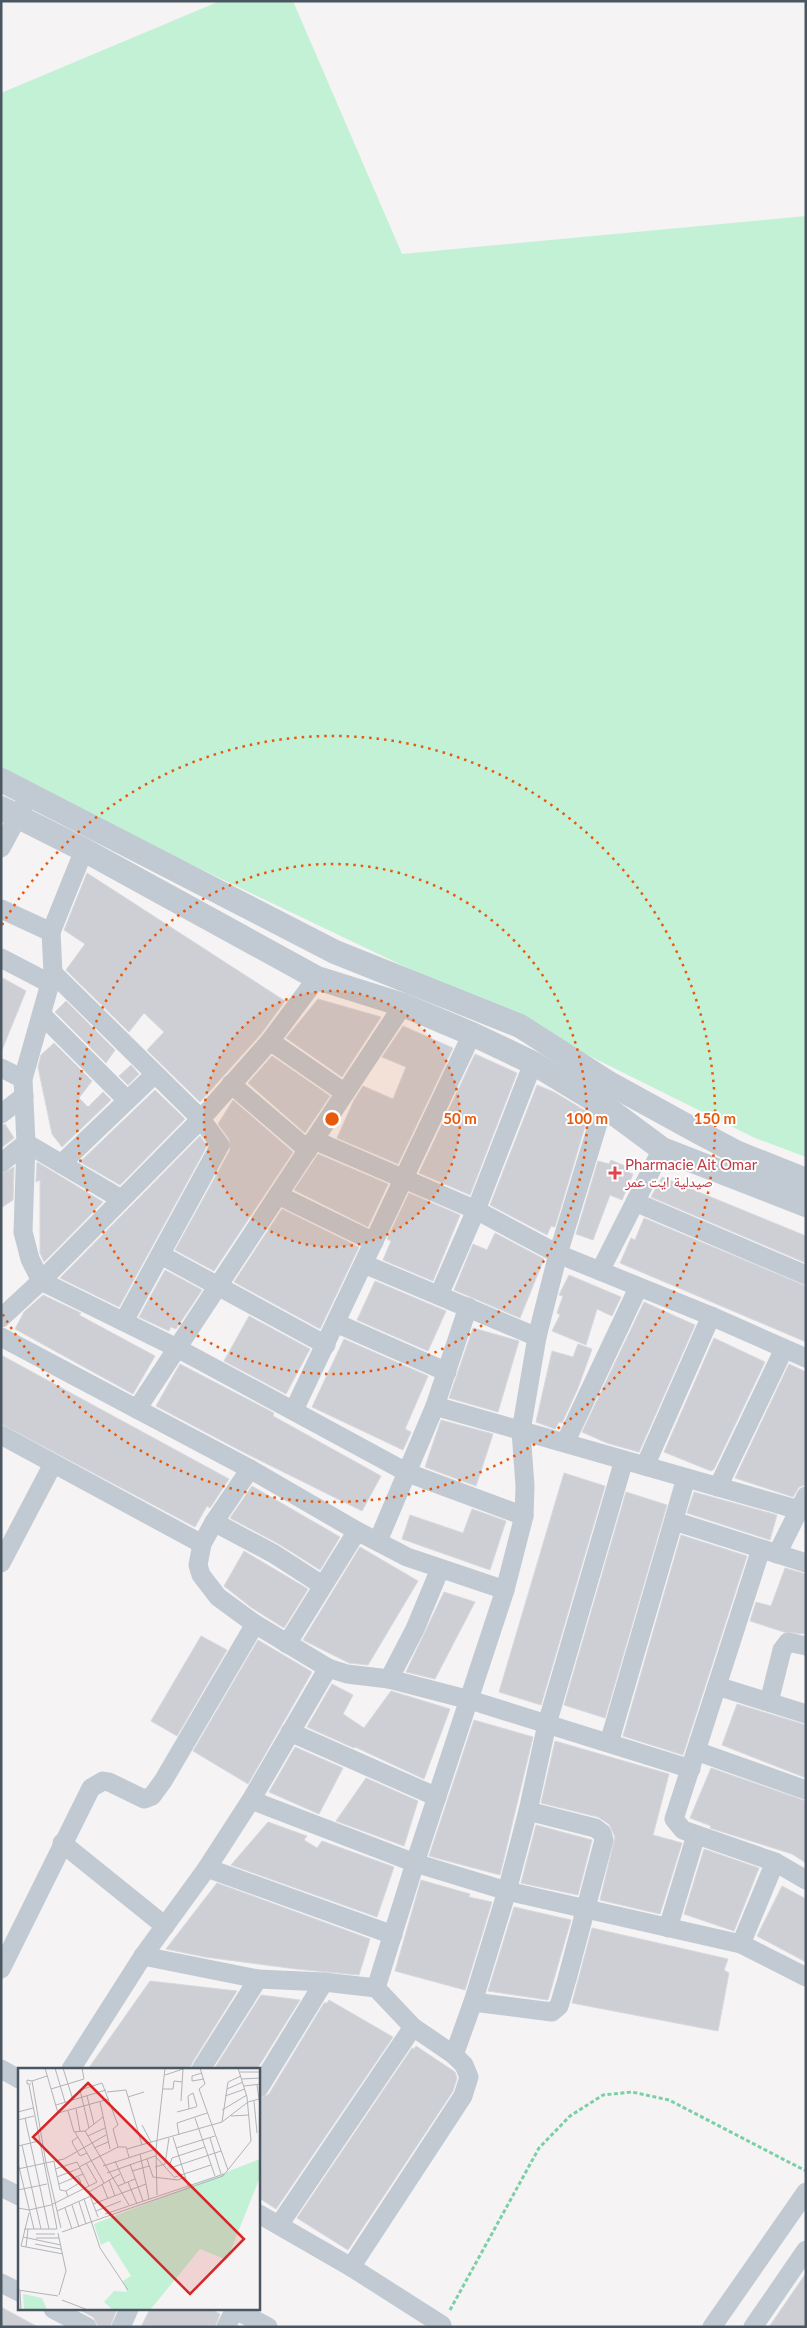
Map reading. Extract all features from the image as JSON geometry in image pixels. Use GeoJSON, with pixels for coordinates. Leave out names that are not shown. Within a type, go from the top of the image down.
{"type":"FeatureCollection","features":[{"type":"Feature","properties":{"kind":"street"},"geometry":{"type":"LineString","coordinates":[[1,780],[335,952],[520,1026],[609,1083],[738,1153],[806,1180]]}},
{"type":"Feature","properties":{"kind":"street"},"geometry":{"type":"LineString","coordinates":[[1,848],[10,812],[30,794]]}},
{"type":"Feature","properties":{"kind":"street"},"geometry":{"type":"LineString","coordinates":[[10,812],[84,850],[317,978],[403,1005],[472,1034],[533,1063],[604,1106],[662,1149],[806,1205]]}},
{"type":"Feature","properties":{"kind":"street"},"geometry":{"type":"LineString","coordinates":[[84,850],[51,932],[51,978],[23,1088],[26,1144],[23,1232],[30,1259],[41,1281],[177,1348],[408,1473],[524,1516]]}},
{"type":"Feature","properties":{"kind":"street"},"geometry":{"type":"LineString","coordinates":[[1,909],[51,932]]}},
{"type":"Feature","properties":{"kind":"street"},"geometry":{"type":"LineString","coordinates":[[1,958],[51,978],[155,1074],[201,1119],[220,1143],[220,1147],[124,1321]]}},
{"type":"Feature","properties":{"kind":"street"},"geometry":{"type":"LineString","coordinates":[[1,1318],[41,1281],[201,1119],[270,1041],[317,978]]}},
{"type":"Feature","properties":{"kind":"street"},"geometry":{"type":"LineString","coordinates":[[137,1409],[403,1005]]}},
{"type":"Feature","properties":{"kind":"street"},"geometry":{"type":"LineString","coordinates":[[42,1015],[127,1100]]}},
{"type":"Feature","properties":{"kind":"street"},"geometry":{"type":"LineString","coordinates":[[294,1410],[472,1034]]}},
{"type":"Feature","properties":{"kind":"street"},"geometry":{"type":"LineString","coordinates":[[270,1041],[346,1093]]}},
{"type":"Feature","properties":{"kind":"street"},"geometry":{"type":"LineString","coordinates":[[439,1295],[476,1210],[533,1063]]}},
{"type":"Feature","properties":{"kind":"street"},"geometry":{"type":"LineString","coordinates":[[1,1068],[23,1088]]}},
{"type":"Feature","properties":{"kind":"street"},"geometry":{"type":"LineString","coordinates":[[61,1164],[155,1074]]}},
{"type":"Feature","properties":{"kind":"street"},"geometry":{"type":"LineString","coordinates":[[376,1988],[505,1590],[524,1516],[525,1486],[520,1431],[538,1337],[558,1254],[604,1106],[609,1083]]}},
{"type":"Feature","properties":{"kind":"street"},"geometry":{"type":"LineString","coordinates":[[231,1084],[311,1145],[404,1178],[476,1210],[558,1254],[711,1316],[806,1358]]}},
{"type":"Feature","properties":{"kind":"street"},"geometry":{"type":"LineString","coordinates":[[1,1114],[23,1088]]}},
{"type":"Feature","properties":{"kind":"street"},"geometry":{"type":"LineString","coordinates":[[1,1163],[26,1144]]}},
{"type":"Feature","properties":{"kind":"street"},"geometry":{"type":"LineString","coordinates":[[26,1144],[121,1198]]}},
{"type":"Feature","properties":{"kind":"street"},"geometry":{"type":"LineString","coordinates":[[600,1271],[662,1149]]}},
{"type":"Feature","properties":{"kind":"street"},"geometry":{"type":"LineString","coordinates":[[278,1195],[374,1242]]}},
{"type":"Feature","properties":{"kind":"street"},"geometry":{"type":"LineString","coordinates":[[634,1202],[806,1275]]}},
{"type":"Feature","properties":{"kind":"street"},"geometry":{"type":"LineString","coordinates":[[161,1255],[326,1345]]}},
{"type":"Feature","properties":{"kind":"street"},"geometry":{"type":"LineString","coordinates":[[364,1264],[538,1337]]}},
{"type":"Feature","properties":{"kind":"street"},"geometry":{"type":"LineString","coordinates":[[565,1443],[638,1288]]}},
{"type":"Feature","properties":{"kind":"street"},"geometry":{"type":"LineString","coordinates":[[378,1542],[435,1406],[468,1308]]}},
{"type":"Feature","properties":{"kind":"street"},"geometry":{"type":"LineString","coordinates":[[645,1466],[711,1316]]}},
{"type":"Feature","properties":{"kind":"street"},"geometry":{"type":"LineString","coordinates":[[336,1323],[447,1372]]}},
{"type":"Feature","properties":{"kind":"street"},"geometry":{"type":"LineString","coordinates":[[1,1338],[250,1469],[378,1542],[440,1569],[505,1590]]}},
{"type":"Feature","properties":{"kind":"street"},"geometry":{"type":"LineString","coordinates":[[718,1487],[784,1349]]}},
{"type":"Feature","properties":{"kind":"street"},"geometry":{"type":"LineString","coordinates":[[435,1406],[718,1487],[802,1503],[769,1551],[717,1686],[674,1819],[683,1830],[775,1862],[806,1880]]}},
{"type":"Feature","properties":{"kind":"street"},"geometry":{"type":"LineString","coordinates":[[1,1435],[202,1544]]}},
{"type":"Feature","properties":{"kind":"street"},"geometry":{"type":"LineString","coordinates":[[454,2055],[473,2002],[507,1891],[548,1724],[624,1460]]}},
{"type":"Feature","properties":{"kind":"street"},"geometry":{"type":"LineString","coordinates":[[1,1562],[53,1464]]}},
{"type":"Feature","properties":{"kind":"street"},"geometry":{"type":"LineString","coordinates":[[250,1469],[214,1522],[202,1544],[198,1565],[201,1575],[218,1597],[255,1624],[328,1668],[347,1674],[389,1679],[470,1700],[609,1743],[693,1760],[806,1790]]}},
{"type":"Feature","properties":{"kind":"street"},"geometry":{"type":"LineString","coordinates":[[609,1743],[686,1478]]}},
{"type":"Feature","properties":{"kind":"street"},"geometry":{"type":"LineString","coordinates":[[674,1521],[806,1563]]}},
{"type":"Feature","properties":{"kind":"street"},"geometry":{"type":"LineString","coordinates":[[214,1522],[274,1554],[322,1585]]}},
{"type":"Feature","properties":{"kind":"street"},"geometry":{"type":"LineString","coordinates":[[287,1644],[357,1531]]}},
{"type":"Feature","properties":{"kind":"street"},"geometry":{"type":"LineString","coordinates":[[389,1679],[415,1629],[440,1569]]}},
{"type":"Feature","properties":{"kind":"street"},"geometry":{"type":"LineString","coordinates":[[1,1969],[85,1796],[97,1783],[109,1782],[144,1798],[152,1796],[255,1624]]}},
{"type":"Feature","properties":{"kind":"street"},"geometry":{"type":"LineString","coordinates":[[768,1702],[782,1650],[788,1642],[806,1646]]}},
{"type":"Feature","properties":{"kind":"street"},"geometry":{"type":"LineString","coordinates":[[72,2068],[142,1956],[207,1868],[250,1800],[328,1668]]}},
{"type":"Feature","properties":{"kind":"street"},"geometry":{"type":"LineString","coordinates":[[717,1686],[806,1714]]}},
{"type":"Feature","properties":{"kind":"street"},"geometry":{"type":"LineString","coordinates":[[290,1732],[437,1797]]}},
{"type":"Feature","properties":{"kind":"street"},"geometry":{"type":"LineString","coordinates":[[250,1800],[415,1863],[507,1891],[741,1944],[806,1977]]}},
{"type":"Feature","properties":{"kind":"street"},"geometry":{"type":"LineString","coordinates":[[473,2002],[552,2012],[557,2009],[586,1910],[603,1849],[604,1840],[602,1833],[596,1828],[528,1811]]}},
{"type":"Feature","properties":{"kind":"street"},"geometry":{"type":"LineString","coordinates":[[668,1928],[696,1835]]}},
{"type":"Feature","properties":{"kind":"street"},"geometry":{"type":"LineString","coordinates":[[62,1842],[165,1926]]}},
{"type":"Feature","properties":{"kind":"street"},"geometry":{"type":"LineString","coordinates":[[741,1944],[775,1862]]}},
{"type":"Feature","properties":{"kind":"street"},"geometry":{"type":"LineString","coordinates":[[207,1868],[393,1935]]}},
{"type":"Feature","properties":{"kind":"street"},"geometry":{"type":"LineString","coordinates":[[142,1956],[258,1979],[324,1982],[376,1988],[413,2027],[454,2055],[464,2065],[470,2077],[463,2096],[350,2268]]}},
{"type":"Feature","properties":{"kind":"street"},"geometry":{"type":"LineString","coordinates":[[202,2068],[258,1979]]}},
{"type":"Feature","properties":{"kind":"street"},"geometry":{"type":"LineString","coordinates":[[260,2086],[324,1982]]}},
{"type":"Feature","properties":{"kind":"street"},"geometry":{"type":"LineString","coordinates":[[279,2225],[413,2027]]}},
{"type":"Feature","properties":{"kind":"street"},"geometry":{"type":"LineString","coordinates":[[1,2069],[18,2078]]}},
{"type":"Feature","properties":{"kind":"street"},"geometry":{"type":"LineString","coordinates":[[1,2187],[18,2196]]}},
{"type":"Feature","properties":{"kind":"street"},"geometry":{"type":"LineString","coordinates":[[712,2327],[806,2192]]}},
{"type":"Feature","properties":{"kind":"street"},"geometry":{"type":"LineString","coordinates":[[260,2215],[350,2268],[441,2326]]}},
{"type":"Feature","properties":{"kind":"street"},"geometry":{"type":"LineString","coordinates":[[753,2327],[803,2261]]}},
{"type":"Feature","properties":{"kind":"street"},"geometry":{"type":"LineString","coordinates":[[1,2283],[18,2292]]}},
{"type":"Feature","properties":{"kind":"street"},"geometry":{"type":"LineString","coordinates":[[55,2310],[87,2327]]}},
{"type":"Feature","properties":{"kind":"street"},"geometry":{"type":"LineString","coordinates":[[121,2327],[129,2310]]}},
{"type":"Feature","properties":{"kind":"street"},"geometry":{"type":"LineString","coordinates":[[226,2327],[234,2310]]}},
{"type":"Feature","properties":{"kind":"street"},"geometry":{"type":"LineString","coordinates":[[237,2310],[268,2327]]}},
{"type":"Feature","properties":{"kind":"path"},"geometry":{"type":"LineString","coordinates":[[441,2326],[539,2148],[570,2116],[603,2095],[632,2092],[669,2100],[806,2170]]}},
{"type":"Feature","properties":{"kind":"green space"},"geometry":{"type":"Polygon","coordinates":[[[220,1],[293,1],[402,254],[806,216],[806,1157],[755,1138],[529,1026],[77,810],[1,778],[1,93],[220,1]]]}},
{"type":"Feature","properties":{"kind":"building"},"geometry":{"type":"Polygon","coordinates":[[[87,873],[285,1001],[261,1034],[200,1102],[147,1050],[164,1032],[144,1013],[129,1032],[66,970],[85,944],[64,930],[87,873]]]}},
{"type":"Feature","properties":{"kind":"building"},"geometry":{"type":"Polygon","coordinates":[[[1,977],[26,991],[2,1050],[1,1050],[1,977]]]}},
{"type":"Feature","properties":{"kind":"building"},"geometry":{"type":"Polygon","coordinates":[[[318,999],[381,1017],[342,1077],[286,1038],[318,999]]]}},
{"type":"Feature","properties":{"kind":"building"},"geometry":{"type":"Polygon","coordinates":[[[66,1001],[115,1050],[106,1063],[55,1012],[66,1001]]]}},
{"type":"Feature","properties":{"kind":"building"},"geometry":{"type":"Polygon","coordinates":[[[403,1026],[453,1048],[398,1164],[337,1138],[354,1100],[363,1086],[393,1099],[406,1067],[382,1057],[403,1026]]]}},
{"type":"Feature","properties":{"kind":"building"},"geometry":{"type":"Polygon","coordinates":[[[54,1043],[92,1081],[79,1098],[88,1107],[103,1092],[111,1100],[62,1147],[52,1134],[38,1067],[41,1055],[54,1043]]]}},
{"type":"Feature","properties":{"kind":"building"},"geometry":{"type":"Polygon","coordinates":[[[475,1054],[517,1073],[470,1195],[419,1173],[475,1054]]]}},
{"type":"Feature","properties":{"kind":"building"},"geometry":{"type":"Polygon","coordinates":[[[272,1056],[330,1096],[305,1133],[248,1083],[272,1056]]]}},
{"type":"Feature","properties":{"kind":"building"},"geometry":{"type":"Polygon","coordinates":[[[131,1065],[139,1074],[128,1085],[119,1076],[131,1065]]]}},
{"type":"Feature","properties":{"kind":"building"},"geometry":{"type":"Polygon","coordinates":[[[537,1085],[554,1092],[589,1113],[555,1227],[551,1226],[547,1235],[490,1205],[537,1085]]]}},
{"type":"Feature","properties":{"kind":"building"},"geometry":{"type":"Polygon","coordinates":[[[155,1090],[185,1119],[120,1185],[80,1162],[155,1090]]]}},
{"type":"Feature","properties":{"kind":"building"},"geometry":{"type":"Polygon","coordinates":[[[233,1100],[293,1152],[214,1271],[175,1250],[230,1150],[229,1139],[218,1124],[233,1100]]]}},
{"type":"Feature","properties":{"kind":"building"},"geometry":{"type":"Polygon","coordinates":[[[5,1124],[14,1138],[1,1148],[1,1125],[5,1124]]]}},
{"type":"Feature","properties":{"kind":"building"},"geometry":{"type":"Polygon","coordinates":[[[200,1136],[207,1146],[119,1307],[60,1278],[200,1136]]]}},
{"type":"Feature","properties":{"kind":"building"},"geometry":{"type":"Polygon","coordinates":[[[318,1154],[388,1184],[368,1227],[294,1190],[318,1154]]]}},
{"type":"Feature","properties":{"kind":"building"},"geometry":{"type":"Polygon","coordinates":[[[611,1160],[625,1166],[625,1171],[633,1174],[622,1200],[610,1195],[593,1240],[576,1234],[598,1161],[609,1164],[611,1160]]]}},
{"type":"Feature","properties":{"kind":"building"},"geometry":{"type":"Polygon","coordinates":[[[37,1162],[103,1202],[44,1262],[40,1253],[40,1180],[36,1182],[37,1162]]]}},
{"type":"Feature","properties":{"kind":"building"},"geometry":{"type":"Polygon","coordinates":[[[14,1167],[13,1200],[1,1208],[1,1174],[14,1167]]]}},
{"type":"Feature","properties":{"kind":"building"},"geometry":{"type":"Polygon","coordinates":[[[662,1177],[806,1236],[806,1263],[651,1197],[662,1177]]]}},
{"type":"Feature","properties":{"kind":"building"},"geometry":{"type":"Polygon","coordinates":[[[409,1193],[460,1215],[433,1281],[383,1260],[391,1241],[387,1239],[409,1193]]]}},
{"type":"Feature","properties":{"kind":"building"},"geometry":{"type":"Polygon","coordinates":[[[282,1209],[359,1247],[320,1329],[234,1282],[282,1209]]]}},
{"type":"Feature","properties":{"kind":"building"},"geometry":{"type":"Polygon","coordinates":[[[644,1218],[806,1286],[806,1342],[620,1263],[631,1238],[635,1240],[644,1218]]]}},
{"type":"Feature","properties":{"kind":"building"},"geometry":{"type":"Polygon","coordinates":[[[495,1233],[544,1259],[520,1318],[454,1290],[473,1244],[487,1250],[495,1233]]]}},
{"type":"Feature","properties":{"kind":"building"},"geometry":{"type":"Polygon","coordinates":[[[165,1270],[202,1290],[176,1329],[171,1327],[169,1331],[139,1317],[165,1270]]]}},
{"type":"Feature","properties":{"kind":"building"},"geometry":{"type":"Polygon","coordinates":[[[569,1275],[621,1297],[612,1316],[597,1309],[586,1345],[552,1331],[560,1315],[557,1313],[563,1296],[559,1295],[569,1275]]]}},
{"type":"Feature","properties":{"kind":"building"},"geometry":{"type":"Polygon","coordinates":[[[375,1281],[446,1311],[428,1351],[357,1320],[375,1281]]]}},
{"type":"Feature","properties":{"kind":"building"},"geometry":{"type":"Polygon","coordinates":[[[43,1295],[81,1313],[79,1315],[155,1356],[133,1394],[15,1329],[24,1312],[43,1295]]]}},
{"type":"Feature","properties":{"kind":"building"},"geometry":{"type":"Polygon","coordinates":[[[644,1302],[695,1325],[639,1452],[607,1443],[582,1432],[644,1302]]]}},
{"type":"Feature","properties":{"kind":"building"},"geometry":{"type":"Polygon","coordinates":[[[249,1316],[310,1349],[286,1394],[224,1361],[249,1316]]]}},
{"type":"Feature","properties":{"kind":"building"},"geometry":{"type":"Polygon","coordinates":[[[473,1328],[519,1341],[498,1412],[449,1398],[473,1328]]]}},
{"type":"Feature","properties":{"kind":"building"},"geometry":{"type":"Polygon","coordinates":[[[714,1338],[765,1362],[714,1469],[711,1471],[664,1452],[714,1338]]]}},
{"type":"Feature","properties":{"kind":"building"},"geometry":{"type":"Polygon","coordinates":[[[344,1339],[428,1376],[405,1429],[411,1432],[403,1450],[312,1407],[344,1339]]]}},
{"type":"Feature","properties":{"kind":"building"},"geometry":{"type":"Polygon","coordinates":[[[578,1344],[592,1349],[578,1388],[562,1423],[559,1422],[555,1429],[536,1422],[552,1351],[573,1357],[578,1344]]]}},
{"type":"Feature","properties":{"kind":"building"},"geometry":{"type":"Polygon","coordinates":[[[1,1355],[229,1479],[210,1508],[207,1506],[195,1527],[1,1424],[1,1355]]]}},
{"type":"Feature","properties":{"kind":"building"},"geometry":{"type":"Polygon","coordinates":[[[180,1364],[274,1413],[273,1416],[381,1476],[362,1511],[156,1406],[180,1364]]]}},
{"type":"Feature","properties":{"kind":"building"},"geometry":{"type":"Polygon","coordinates":[[[789,1364],[806,1372],[806,1485],[799,1487],[793,1497],[735,1478],[789,1364]]]}},
{"type":"Feature","properties":{"kind":"building"},"geometry":{"type":"Polygon","coordinates":[[[441,1420],[493,1434],[476,1486],[425,1467],[441,1420]]]}},
{"type":"Feature","properties":{"kind":"building"},"geometry":{"type":"Polygon","coordinates":[[[564,1473],[605,1486],[541,1705],[499,1692],[564,1473]]]}},
{"type":"Feature","properties":{"kind":"building"},"geometry":{"type":"Polygon","coordinates":[[[252,1486],[340,1537],[320,1570],[279,1544],[230,1518],[252,1486]]]}},
{"type":"Feature","properties":{"kind":"building"},"geometry":{"type":"Polygon","coordinates":[[[626,1492],[667,1505],[605,1718],[564,1705],[626,1492]]]}},
{"type":"Feature","properties":{"kind":"building"},"geometry":{"type":"Polygon","coordinates":[[[694,1492],[777,1515],[770,1540],[687,1513],[694,1492]]]}},
{"type":"Feature","properties":{"kind":"building"},"geometry":{"type":"Polygon","coordinates":[[[472,1509],[506,1521],[490,1570],[402,1539],[410,1515],[463,1533],[472,1509]]]}},
{"type":"Feature","properties":{"kind":"building"},"geometry":{"type":"Polygon","coordinates":[[[681,1535],[747,1556],[683,1755],[623,1736],[681,1535]]]}},
{"type":"Feature","properties":{"kind":"building"},"geometry":{"type":"Polygon","coordinates":[[[360,1547],[418,1581],[368,1665],[349,1663],[303,1640],[360,1547]]]}},
{"type":"Feature","properties":{"kind":"building"},"geometry":{"type":"Polygon","coordinates":[[[244,1551],[308,1589],[284,1628],[252,1608],[224,1586],[244,1551]]]}},
{"type":"Feature","properties":{"kind":"building"},"geometry":{"type":"Polygon","coordinates":[[[785,1568],[806,1574],[806,1634],[784,1632],[750,1621],[756,1602],[771,1606],[785,1568]]]}},
{"type":"Feature","properties":{"kind":"building"},"geometry":{"type":"Polygon","coordinates":[[[444,1592],[475,1602],[435,1679],[406,1672],[444,1592]]]}},
{"type":"Feature","properties":{"kind":"building"},"geometry":{"type":"Polygon","coordinates":[[[201,1636],[227,1650],[177,1736],[151,1721],[201,1636]]]}},
{"type":"Feature","properties":{"kind":"building"},"geometry":{"type":"Polygon","coordinates":[[[258,1640],[312,1672],[248,1784],[193,1751],[258,1640]]]}},
{"type":"Feature","properties":{"kind":"building"},"geometry":{"type":"Polygon","coordinates":[[[332,1684],[353,1695],[343,1714],[364,1728],[391,1691],[450,1709],[424,1779],[307,1727],[332,1684]]]}},
{"type":"Feature","properties":{"kind":"building"},"geometry":{"type":"Polygon","coordinates":[[[737,1704],[806,1725],[806,1778],[722,1745],[737,1704]]]}},
{"type":"Feature","properties":{"kind":"building"},"geometry":{"type":"Polygon","coordinates":[[[474,1720],[533,1737],[500,1875],[429,1856],[474,1720]]]}},
{"type":"Feature","properties":{"kind":"building"},"geometry":{"type":"Polygon","coordinates":[[[555,1741],[669,1774],[653,1835],[682,1843],[660,1914],[600,1900],[615,1837],[609,1824],[598,1817],[541,1803],[555,1741]]]}},
{"type":"Feature","properties":{"kind":"building"},"geometry":{"type":"Polygon","coordinates":[[[295,1747],[343,1768],[319,1814],[269,1792],[295,1747]]]}},
{"type":"Feature","properties":{"kind":"building"},"geometry":{"type":"Polygon","coordinates":[[[711,1768],[806,1801],[806,1863],[792,1854],[710,1828],[711,1826],[690,1818],[711,1768]]]}},
{"type":"Feature","properties":{"kind":"building"},"geometry":{"type":"Polygon","coordinates":[[[366,1778],[418,1801],[404,1846],[336,1821],[366,1778]]]}},
{"type":"Feature","properties":{"kind":"building"},"geometry":{"type":"Polygon","coordinates":[[[268,1822],[307,1836],[304,1840],[317,1848],[322,1841],[394,1867],[377,1917],[231,1865],[268,1822]]]}},
{"type":"Feature","properties":{"kind":"building"},"geometry":{"type":"Polygon","coordinates":[[[536,1825],[592,1840],[578,1895],[521,1883],[536,1825]]]}},
{"type":"Feature","properties":{"kind":"building"},"geometry":{"type":"Polygon","coordinates":[[[704,1849],[759,1868],[734,1931],[684,1914],[704,1849]]]}},
{"type":"Feature","properties":{"kind":"building"},"geometry":{"type":"Polygon","coordinates":[[[421,1880],[470,1894],[469,1897],[492,1902],[465,1990],[395,1971],[421,1880]]]}},
{"type":"Feature","properties":{"kind":"building"},"geometry":{"type":"Polygon","coordinates":[[[217,1883],[370,1939],[359,1975],[205,1957],[166,1949],[217,1883]]]}},
{"type":"Feature","properties":{"kind":"building"},"geometry":{"type":"Polygon","coordinates":[[[782,1886],[806,1899],[806,1962],[757,1936],[782,1886]]]}},
{"type":"Feature","properties":{"kind":"building"},"geometry":{"type":"Polygon","coordinates":[[[514,1907],[571,1920],[548,2000],[488,1991],[514,1907]]]}},
{"type":"Feature","properties":{"kind":"building"},"geometry":{"type":"Polygon","coordinates":[[[592,1928],[728,1959],[724,1970],[729,1973],[718,2031],[572,2003],[592,1928]]]}},
{"type":"Feature","properties":{"kind":"building"},"geometry":{"type":"Polygon","coordinates":[[[150,1981],[237,1991],[190,2068],[89,2068],[150,1981]]]}},
{"type":"Feature","properties":{"kind":"building"},"geometry":{"type":"Polygon","coordinates":[[[261,1995],[300,2000],[258,2068],[215,2068],[261,1995]]]}},
{"type":"Feature","properties":{"kind":"building"},"geometry":{"type":"Polygon","coordinates":[[[329,2000],[393,2037],[276,2209],[260,2199],[260,2098],[269,2094],[324,2003],[327,2003],[329,2000]]]}},
{"type":"Feature","properties":{"kind":"building"},"geometry":{"type":"Polygon","coordinates":[[[416,2046],[455,2072],[457,2078],[453,2091],[348,2250],[297,2218],[412,2048],[414,2049],[416,2046]]]}},
{"type":"Feature","properties":{"kind":"building"},"geometry":{"type":"Polygon","coordinates":[[[806,2273],[806,2327],[769,2327],[806,2273]]]}},
{"type":"Feature","properties":{"kind":"building"},"geometry":{"type":"Polygon","coordinates":[[[1,2307],[38,2327],[1,2327],[1,2307]]]}},
{"type":"Feature","properties":{"kind":"building"},"geometry":{"type":"Polygon","coordinates":[[[80,2310],[117,2310],[110,2327],[98,2326],[93,2317],[80,2310]]]}},
{"type":"Feature","properties":{"kind":"building"},"geometry":{"type":"Polygon","coordinates":[[[150,2310],[213,2310],[220,2314],[215,2327],[141,2327],[150,2310]]]}},
{"type":"Feature","properties":{"kind":"place","name":"Pharmacie Ait Omar صيدلية ايت عمر"},"geometry":{"type":"Point","coordinates":[615,1173]}}]}
